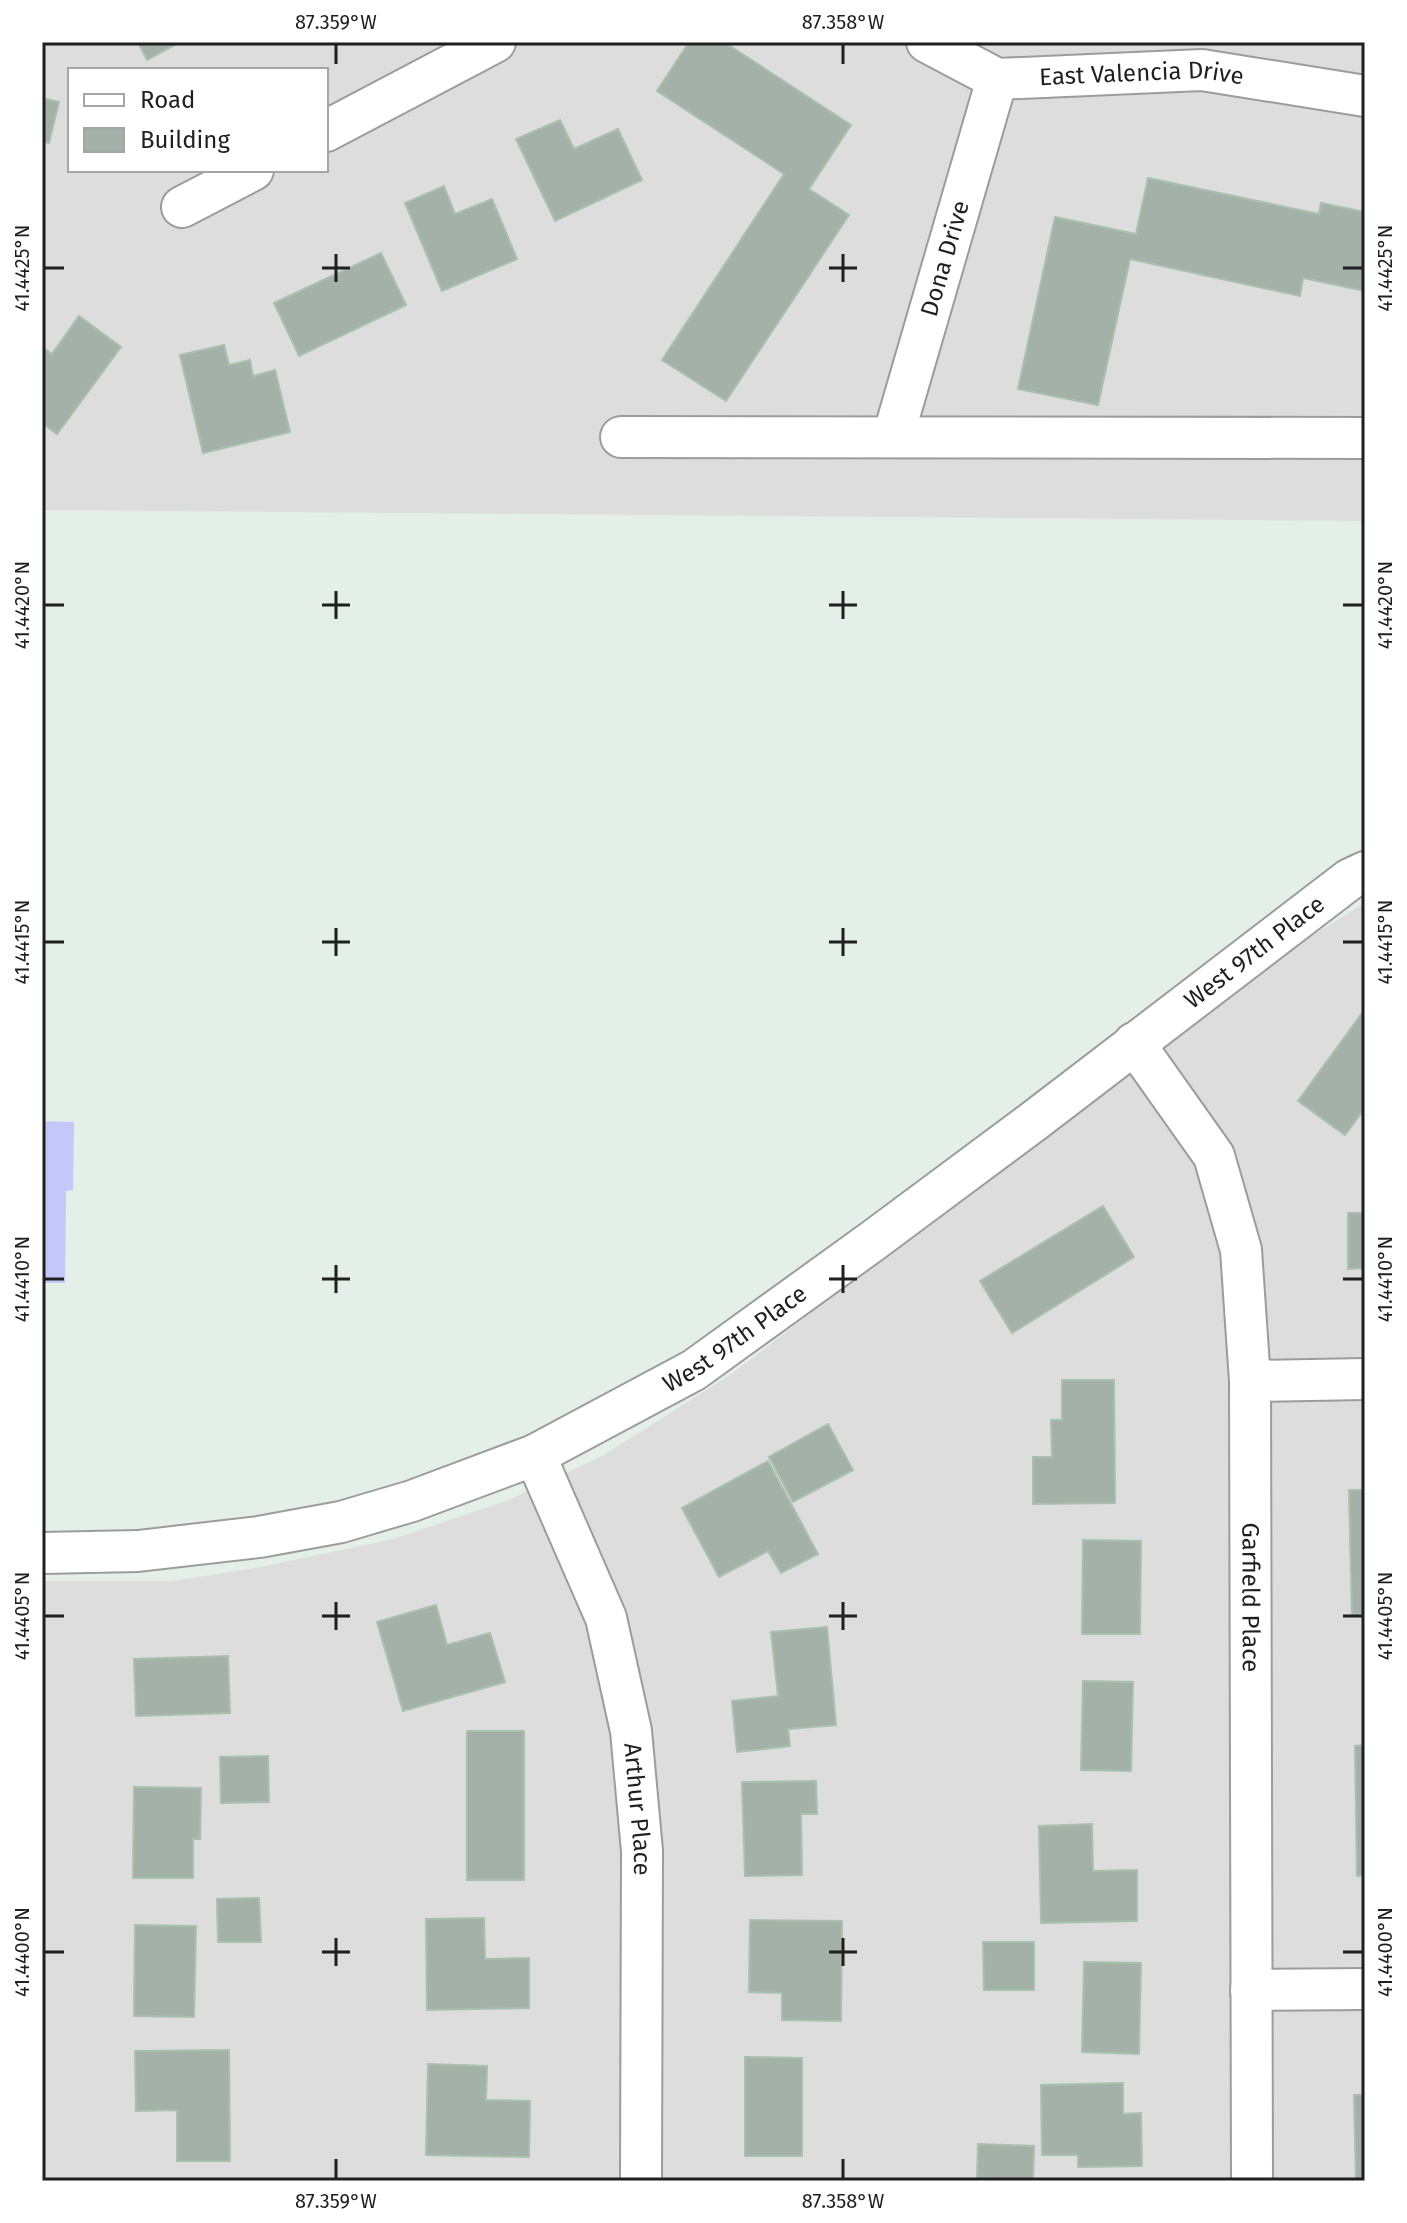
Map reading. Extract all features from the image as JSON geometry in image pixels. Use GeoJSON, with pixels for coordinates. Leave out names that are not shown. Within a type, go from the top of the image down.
{"type":"FeatureCollection","features":[{"type":"Feature","properties":{"kind":"street"},"geometry":{"type":"LineString","coordinates":[[328,130],[495,42]]}},
{"type":"Feature","properties":{"kind":"street"},"geometry":{"type":"LineString","coordinates":[[927,42],[997,79]]}},
{"type":"Feature","properties":{"kind":"street","name":"East Valencia Drive"},"geometry":{"type":"LineString","coordinates":[[997,79],[1206,56],[1365,96]]}},
{"type":"Feature","properties":{"kind":"street","name":"Dona Drive"},"geometry":{"type":"LineString","coordinates":[[893,437],[997,79]]}},
{"type":"Feature","properties":{"kind":"street"},"geometry":{"type":"LineString","coordinates":[[182,207],[249,172]]}},
{"type":"Feature","properties":{"kind":"street"},"geometry":{"type":"LineString","coordinates":[[621,437],[1365,438]]}},
{"type":"Feature","properties":{"kind":"street","name":"West 97th Place"},"geometry":{"type":"LineString","coordinates":[[42,1553],[138,1551],[259,1537],[341,1522],[424,1497],[535,1455],[694,1370],[1034,1121],[1350,879],[1365,872]]}},
{"type":"Feature","properties":{"kind":"street","name":"Garfield Place"},"geometry":{"type":"LineString","coordinates":[[1134,1043],[1214,1156],[1241,1250],[1250,1381],[1252,2181]]}},
{"type":"Feature","properties":{"kind":"street"},"geometry":{"type":"LineString","coordinates":[[1250,1381],[1365,1379]]}},
{"type":"Feature","properties":{"kind":"street","name":"Arthur Place"},"geometry":{"type":"LineString","coordinates":[[535,1455],[606,1618],[631,1731],[642,1851],[641,2181]]}},
{"type":"Feature","properties":{"kind":"street"},"geometry":{"type":"LineString","coordinates":[[1251,1990],[1365,1989]]}},
{"type":"Feature","properties":{"kind":"shaded area"},"geometry":{"type":"Polygon","coordinates":[[[42,42],[1365,42],[1365,521],[42,510],[42,42]]]}},
{"type":"Feature","properties":{"kind":"shaded area"},"geometry":{"type":"Polygon","coordinates":[[[1365,903],[1365,2181],[42,2181],[42,1581],[172,1581],[256,1568],[393,1539],[509,1500],[604,1455],[733,1373],[1204,1009],[1365,903]]]}},
{"type":"Feature","properties":{"kind":"shaded area"},"geometry":{"type":"Polygon","coordinates":[[[42,1121],[74,1122],[73,1190],[66,1191],[65,1283],[42,1283],[42,1121]]]}},
{"type":"Feature","properties":{"kind":"building"},"geometry":{"type":"Polygon","coordinates":[[[138,42],[180,42],[147,60],[138,42]]]}},
{"type":"Feature","properties":{"kind":"building"},"geometry":{"type":"Polygon","coordinates":[[[689,42],[724,42],[851,125],[809,189],[849,215],[726,401],[662,360],[784,174],[657,91],[689,42]]]}},
{"type":"Feature","properties":{"kind":"building"},"geometry":{"type":"Polygon","coordinates":[[[42,98],[59,102],[49,143],[42,142],[42,98]]]}},
{"type":"Feature","properties":{"kind":"building"},"geometry":{"type":"Polygon","coordinates":[[[560,120],[574,149],[618,129],[642,180],[555,221],[516,139],[560,120]]]}},
{"type":"Feature","properties":{"kind":"building"},"geometry":{"type":"Polygon","coordinates":[[[1148,178],[1319,214],[1321,203],[1365,212],[1365,291],[1303,278],[1300,296],[1130,259],[1098,405],[1018,389],[1055,217],[1136,234],[1148,178]]]}},
{"type":"Feature","properties":{"kind":"building"},"geometry":{"type":"Polygon","coordinates":[[[444,186],[455,214],[492,199],[517,259],[442,291],[405,203],[444,186]]]}},
{"type":"Feature","properties":{"kind":"building"},"geometry":{"type":"Polygon","coordinates":[[[381,253],[406,305],[299,356],[274,303],[381,253]]]}},
{"type":"Feature","properties":{"kind":"building"},"geometry":{"type":"Polygon","coordinates":[[[79,316],[121,347],[57,434],[42,423],[42,347],[52,354],[79,316]]]}},
{"type":"Feature","properties":{"kind":"building"},"geometry":{"type":"Polygon","coordinates":[[[224,345],[229,365],[250,360],[253,376],[275,370],[290,432],[203,453],[180,355],[224,345]]]}},
{"type":"Feature","properties":{"kind":"building"},"geometry":{"type":"Polygon","coordinates":[[[1365,1009],[1365,1108],[1345,1135],[1298,1101],[1365,1009]]]}},
{"type":"Feature","properties":{"kind":"building"},"geometry":{"type":"Polygon","coordinates":[[[1103,1206],[1134,1257],[1012,1333],[980,1281],[1103,1206]]]}},
{"type":"Feature","properties":{"kind":"building"},"geometry":{"type":"Polygon","coordinates":[[[1348,1213],[1365,1213],[1365,1268],[1348,1269],[1348,1213]]]}},
{"type":"Feature","properties":{"kind":"building"},"geometry":{"type":"Polygon","coordinates":[[[1062,1380],[1114,1380],[1115,1503],[1033,1504],[1033,1457],[1052,1457],[1051,1420],[1062,1420],[1062,1380]]]}},
{"type":"Feature","properties":{"kind":"building"},"geometry":{"type":"Polygon","coordinates":[[[828,1424],[853,1470],[793,1502],[769,1457],[828,1424]]]}},
{"type":"Feature","properties":{"kind":"building"},"geometry":{"type":"Polygon","coordinates":[[[768,1461],[818,1554],[781,1573],[768,1551],[719,1577],[682,1508],[768,1461]]]}},
{"type":"Feature","properties":{"kind":"building"},"geometry":{"type":"Polygon","coordinates":[[[1349,1490],[1365,1490],[1365,1614],[1352,1614],[1349,1490]]]}},
{"type":"Feature","properties":{"kind":"building"},"geometry":{"type":"Polygon","coordinates":[[[1083,1540],[1141,1541],[1140,1634],[1082,1634],[1083,1540]]]}},
{"type":"Feature","properties":{"kind":"building"},"geometry":{"type":"Polygon","coordinates":[[[436,1605],[447,1645],[490,1633],[505,1682],[403,1711],[377,1622],[436,1605]]]}},
{"type":"Feature","properties":{"kind":"building"},"geometry":{"type":"Polygon","coordinates":[[[827,1627],[836,1725],[788,1729],[790,1746],[737,1752],[732,1701],[778,1696],[771,1632],[827,1627]]]}},
{"type":"Feature","properties":{"kind":"building"},"geometry":{"type":"Polygon","coordinates":[[[228,1656],[230,1713],[136,1716],[134,1659],[228,1656]]]}},
{"type":"Feature","properties":{"kind":"building"},"geometry":{"type":"Polygon","coordinates":[[[1083,1681],[1133,1682],[1131,1771],[1081,1770],[1083,1681]]]}},
{"type":"Feature","properties":{"kind":"building"},"geometry":{"type":"Polygon","coordinates":[[[467,1731],[524,1731],[524,1880],[467,1880],[467,1731]]]}},
{"type":"Feature","properties":{"kind":"building"},"geometry":{"type":"Polygon","coordinates":[[[1365,1745],[1365,1875],[1357,1876],[1355,1746],[1365,1745]]]}},
{"type":"Feature","properties":{"kind":"building"},"geometry":{"type":"Polygon","coordinates":[[[268,1756],[269,1802],[221,1803],[220,1757],[268,1756]]]}},
{"type":"Feature","properties":{"kind":"building"},"geometry":{"type":"Polygon","coordinates":[[[816,1781],[817,1814],[801,1814],[802,1875],[745,1876],[742,1782],[816,1781]]]}},
{"type":"Feature","properties":{"kind":"building"},"geometry":{"type":"Polygon","coordinates":[[[134,1787],[201,1788],[200,1839],[193,1839],[193,1878],[133,1878],[134,1787]]]}},
{"type":"Feature","properties":{"kind":"building"},"geometry":{"type":"Polygon","coordinates":[[[1092,1824],[1093,1871],[1137,1870],[1137,1921],[1041,1923],[1039,1826],[1092,1824]]]}},
{"type":"Feature","properties":{"kind":"building"},"geometry":{"type":"Polygon","coordinates":[[[259,1898],[261,1942],[218,1942],[217,1899],[259,1898]]]}},
{"type":"Feature","properties":{"kind":"building"},"geometry":{"type":"Polygon","coordinates":[[[484,1918],[485,1959],[529,1958],[529,2008],[427,2010],[426,1919],[484,1918]]]}},
{"type":"Feature","properties":{"kind":"building"},"geometry":{"type":"Polygon","coordinates":[[[750,1920],[842,1921],[841,2021],[782,2020],[782,1993],[749,1992],[750,1920]]]}},
{"type":"Feature","properties":{"kind":"building"},"geometry":{"type":"Polygon","coordinates":[[[135,1925],[196,1926],[194,2017],[134,2016],[135,1925]]]}},
{"type":"Feature","properties":{"kind":"building"},"geometry":{"type":"Polygon","coordinates":[[[983,1942],[1034,1942],[1034,1990],[984,1990],[983,1942]]]}},
{"type":"Feature","properties":{"kind":"building"},"geometry":{"type":"Polygon","coordinates":[[[1084,1962],[1141,1963],[1139,2054],[1082,2052],[1084,1962]]]}},
{"type":"Feature","properties":{"kind":"building"},"geometry":{"type":"Polygon","coordinates":[[[229,2050],[230,2161],[177,2161],[177,2110],[136,2111],[135,2051],[229,2050]]]}},
{"type":"Feature","properties":{"kind":"building"},"geometry":{"type":"Polygon","coordinates":[[[745,2057],[802,2058],[802,2156],[745,2156],[745,2057]]]}},
{"type":"Feature","properties":{"kind":"building"},"geometry":{"type":"Polygon","coordinates":[[[428,2064],[487,2066],[486,2100],[530,2101],[529,2157],[426,2155],[428,2064]]]}},
{"type":"Feature","properties":{"kind":"building"},"geometry":{"type":"Polygon","coordinates":[[[1123,2083],[1123,2114],[1141,2113],[1142,2166],[1078,2167],[1078,2155],[1042,2155],[1041,2085],[1123,2083]]]}},
{"type":"Feature","properties":{"kind":"building"},"geometry":{"type":"Polygon","coordinates":[[[1354,2095],[1365,2095],[1365,2181],[1356,2181],[1354,2095]]]}},
{"type":"Feature","properties":{"kind":"building"},"geometry":{"type":"Polygon","coordinates":[[[978,2144],[1034,2146],[1033,2181],[977,2181],[978,2144]]]}}]}
